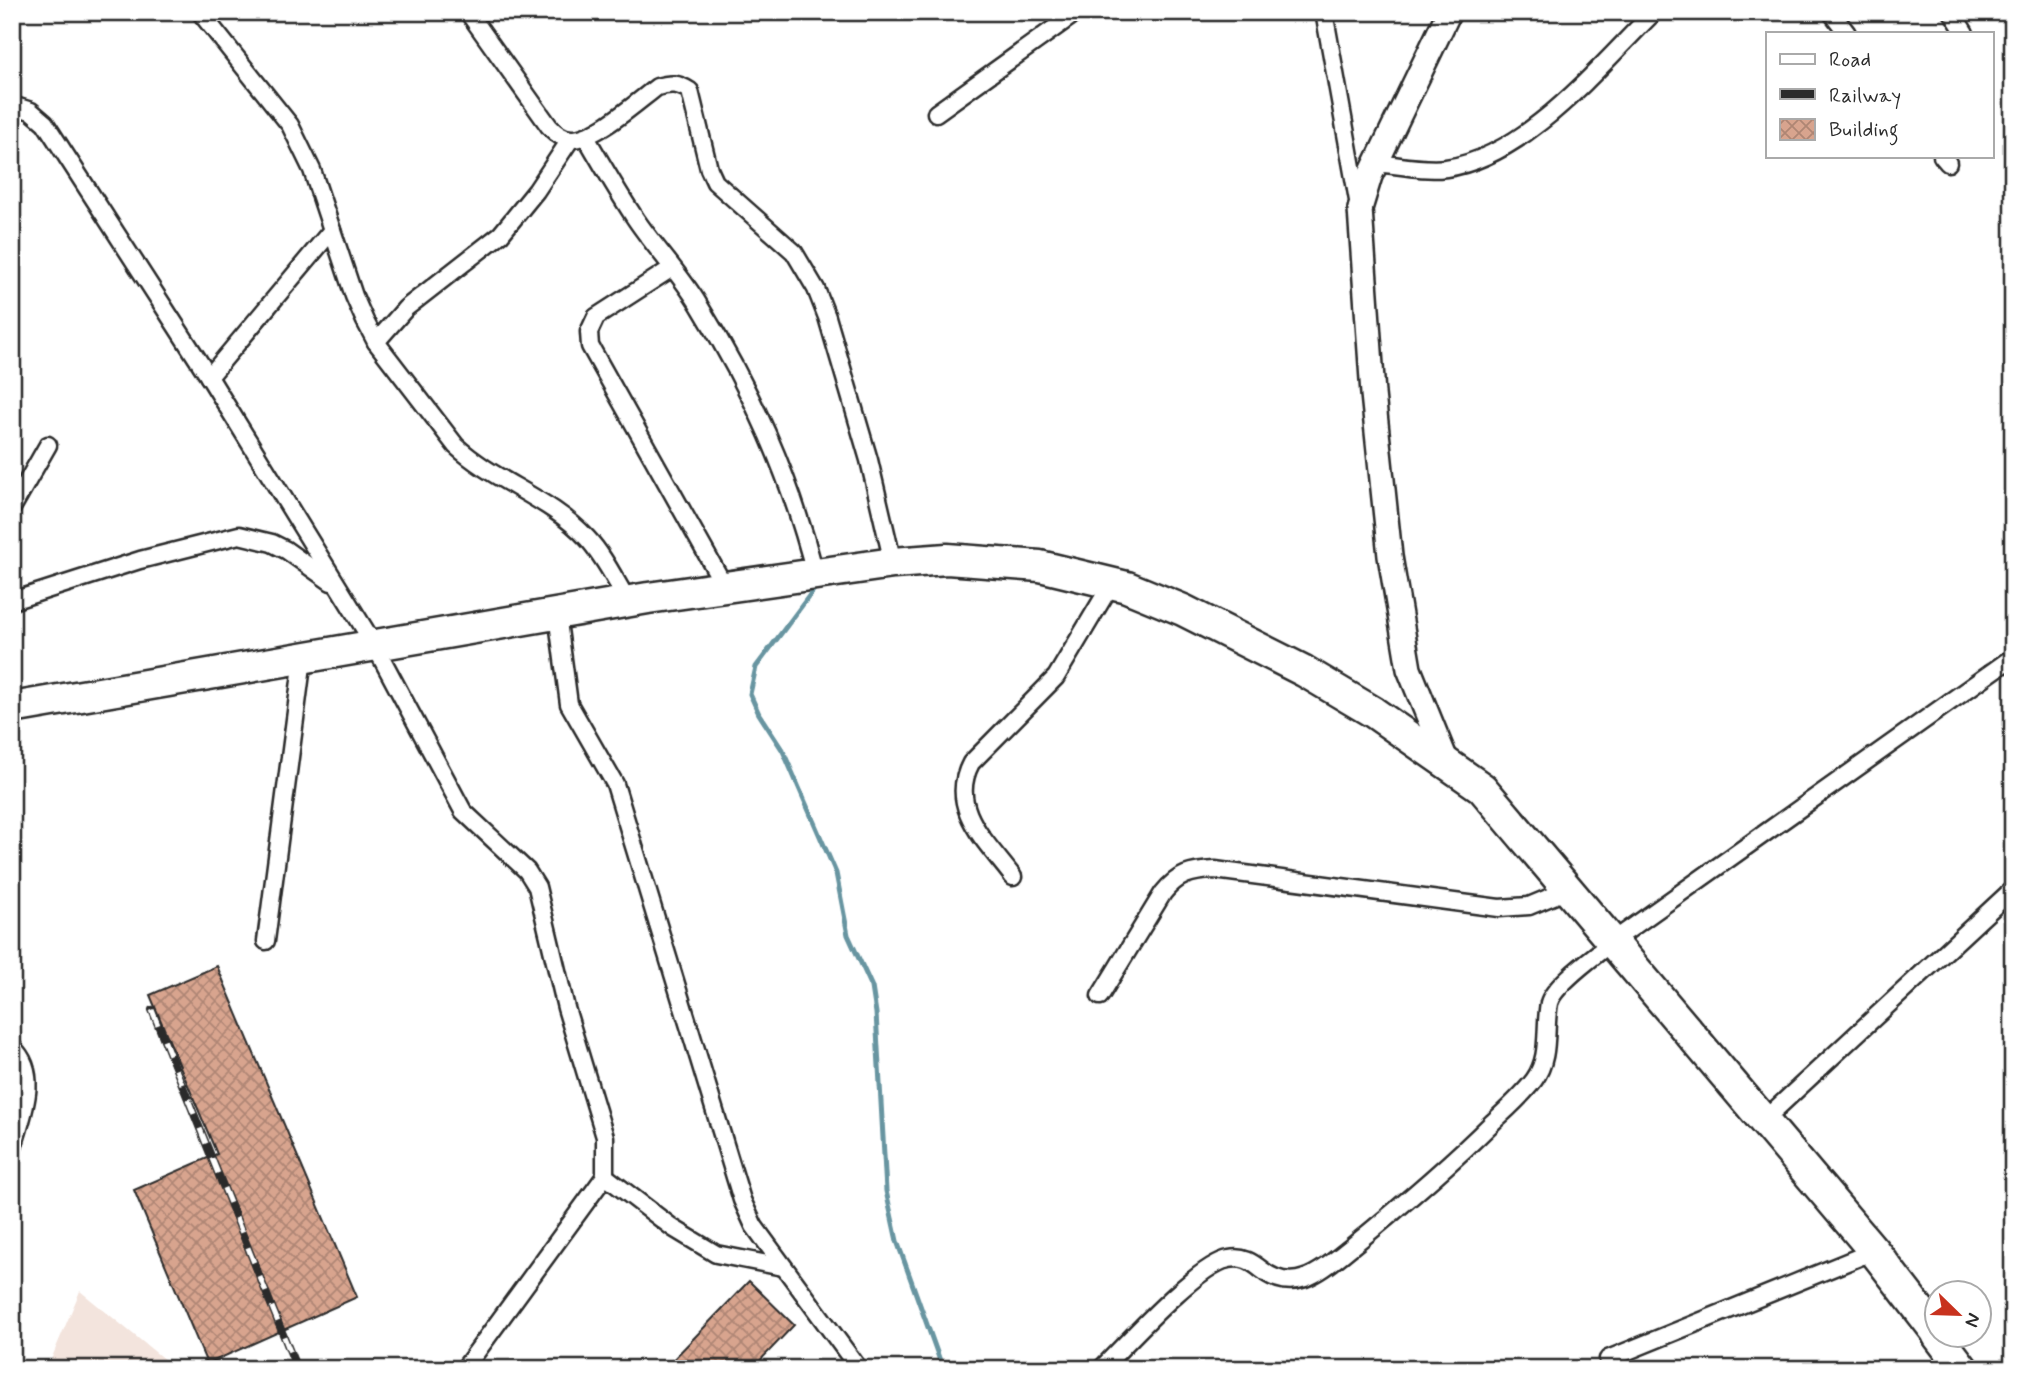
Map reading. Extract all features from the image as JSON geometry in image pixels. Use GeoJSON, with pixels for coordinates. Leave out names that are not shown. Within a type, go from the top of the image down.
{"type":"FeatureCollection","features":[{"type":"Feature","properties":{"kind":"highway"},"geometry":{"type":"LineString","coordinates":[[12,708],[628,601],[893,563],[947,559],[997,561],[1040,566],[1112,583],[1183,610],[1304,671],[1446,760],[1482,788],[1874,1251],[1924,1317]]}},
{"type":"Feature","properties":{"kind":"highway"},"geometry":{"type":"LineString","coordinates":[[1949,1350],[1964,1369]]}},
{"type":"Feature","properties":{"kind":"street"},"geometry":{"type":"LineString","coordinates":[[200,12],[290,125],[312,170],[354,296],[376,342],[456,446],[471,460],[546,505],[577,528],[598,550],[628,601]]}},
{"type":"Feature","properties":{"kind":"street"},"geometry":{"type":"LineString","coordinates":[[468,12],[549,127],[578,138],[673,268],[716,333],[779,456],[801,520],[815,573]]}},
{"type":"Feature","properties":{"kind":"street"},"geometry":{"type":"LineString","coordinates":[[936,113],[1077,12]]}},
{"type":"Feature","properties":{"kind":"street"},"geometry":{"type":"LineString","coordinates":[[1324,12],[1360,209],[1373,394],[1390,556],[1409,669],[1446,760]]}},
{"type":"Feature","properties":{"kind":"street"},"geometry":{"type":"LineString","coordinates":[[1360,209],[1376,163],[1450,12]]}},
{"type":"Feature","properties":{"kind":"street"},"geometry":{"type":"LineString","coordinates":[[1376,163],[1442,169],[1460,165],[1499,149],[1542,119],[1654,12]]}},
{"type":"Feature","properties":{"kind":"street"},"geometry":{"type":"LineString","coordinates":[[1831,12],[1846,32]]}},
{"type":"Feature","properties":{"kind":"street"},"geometry":{"type":"LineString","coordinates":[[1952,12],[1964,32]]}},
{"type":"Feature","properties":{"kind":"street"},"geometry":{"type":"LineString","coordinates":[[376,342],[407,308],[501,234],[578,138],[657,87],[670,83],[682,85],[690,91],[709,169],[715,182],[794,252],[816,289],[827,317],[869,460],[893,563]]}},
{"type":"Feature","properties":{"kind":"street"},"geometry":{"type":"LineString","coordinates":[[12,105],[31,111],[45,123],[209,377],[376,646],[463,811],[527,871],[537,887],[566,1008],[606,1138],[605,1176],[464,1369]]}},
{"type":"Feature","properties":{"kind":"street"},"geometry":{"type":"LineString","coordinates":[[209,377],[332,230]]}},
{"type":"Feature","properties":{"kind":"street"},"geometry":{"type":"LineString","coordinates":[[673,268],[596,317],[589,332],[590,346],[724,587]]}},
{"type":"Feature","properties":{"kind":"street"},"geometry":{"type":"LineString","coordinates":[[12,508],[48,444]]}},
{"type":"Feature","properties":{"kind":"street"},"geometry":{"type":"LineString","coordinates":[[12,601],[140,560],[239,535],[272,543],[286,550],[339,587]]}},
{"type":"Feature","properties":{"kind":"street"},"geometry":{"type":"LineString","coordinates":[[1013,877],[965,809],[961,790],[963,777],[971,763],[1056,677],[1112,583]]}},
{"type":"Feature","properties":{"kind":"street"},"geometry":{"type":"LineString","coordinates":[[557,614],[569,704],[615,784],[742,1199],[754,1226],[859,1369]]}},
{"type":"Feature","properties":{"kind":"street"},"geometry":{"type":"LineString","coordinates":[[1101,1369],[1179,1293],[1216,1263],[1228,1259],[1251,1261],[1277,1280],[1292,1283],[1308,1277],[1382,1221],[1475,1141],[1535,1079],[1543,1060],[1549,1003],[1555,993],[1613,941],[2013,657]]}},
{"type":"Feature","properties":{"kind":"street"},"geometry":{"type":"LineString","coordinates":[[267,941],[303,659]]}},
{"type":"Feature","properties":{"kind":"street"},"geometry":{"type":"LineString","coordinates":[[1100,996],[1163,893],[1175,878],[1192,871],[1216,870],[1499,908],[1529,906],[1570,889]]}},
{"type":"Feature","properties":{"kind":"street"},"geometry":{"type":"LineString","coordinates":[[1764,1121],[2013,889]]}},
{"type":"Feature","properties":{"kind":"street"},"geometry":{"type":"LineString","coordinates":[[12,1047],[26,1064],[29,1086],[12,1151]]}},
{"type":"Feature","properties":{"kind":"street"},"geometry":{"type":"LineString","coordinates":[[605,1176],[673,1228],[716,1254],[783,1267]]}},
{"type":"Feature","properties":{"kind":"street"},"geometry":{"type":"LineString","coordinates":[[1608,1359],[1874,1251]]}},
{"type":"Feature","properties":{"kind":"shaded area"},"geometry":{"type":"Polygon","coordinates":[[[80,1291],[176,1369],[47,1369],[80,1291]]]}},
{"type":"Feature","properties":{"kind":"building"},"geometry":{"type":"Polygon","coordinates":[[[217,966],[357,1297],[207,1364],[134,1190],[217,1154],[150,995],[217,966]]]}},
{"type":"Feature","properties":{"kind":"building"},"geometry":{"type":"Polygon","coordinates":[[[749,1281],[794,1325],[752,1369],[664,1369],[749,1281]]]}},
{"type":"Feature","properties":{"kind":"waterway"},"geometry":{"type":"LineString","coordinates":[[818,584],[756,667],[750,694],[759,714],[783,751],[836,873],[848,935],[872,987],[876,1013],[886,1191],[897,1241],[943,1369]]}},
{"type":"Feature","properties":{"kind":"railway"},"geometry":{"type":"LineString","coordinates":[[152,1010],[297,1369]]}}]}
